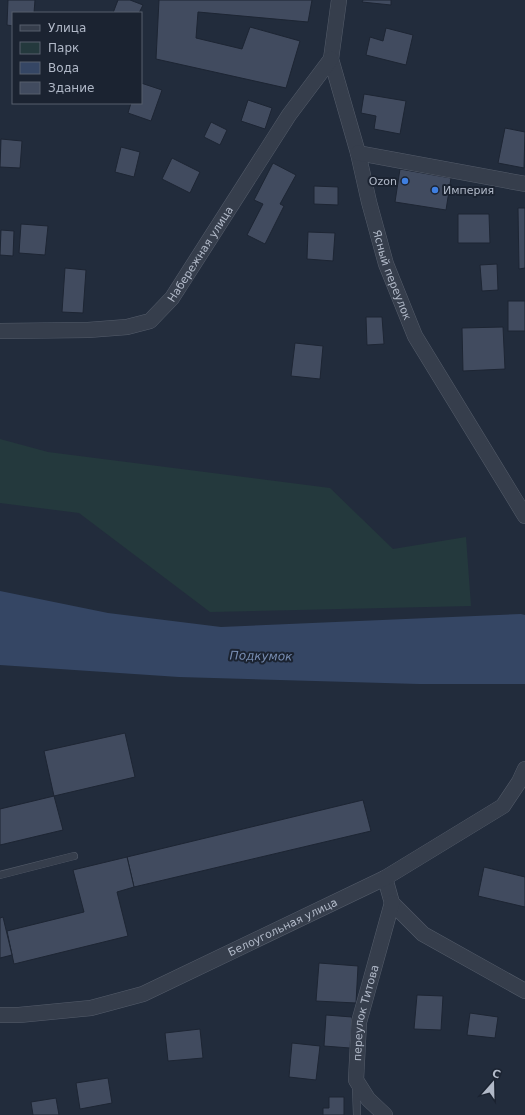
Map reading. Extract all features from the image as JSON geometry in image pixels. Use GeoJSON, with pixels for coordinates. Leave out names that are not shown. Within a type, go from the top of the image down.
{"type":"FeatureCollection","features":[{"type":"Feature","properties":{"kind":"street","name":"Ясный переулок"},"geometry":{"type":"LineString","coordinates":[[339,0],[331,59],[358,153],[369,202],[386,264],[415,336],[523,511]]}},
{"type":"Feature","properties":{"kind":"street","name":"Набережная улица"},"geometry":{"type":"LineString","coordinates":[[0,331],[88,330],[127,327],[150,321],[172,298],[289,115],[331,59]]}},
{"type":"Feature","properties":{"kind":"street"},"geometry":{"type":"LineString","coordinates":[[358,153],[525,184]]}},
{"type":"Feature","properties":{"kind":"street","name":"Белоугольная улица"},"geometry":{"type":"LineString","coordinates":[[0,1015],[19,1015],[91,1008],[143,994],[386,878],[503,806],[519,782],[525,769]]}},
{"type":"Feature","properties":{"kind":"street"},"geometry":{"type":"LineString","coordinates":[[386,878],[392,903],[422,934],[525,991]]}},
{"type":"Feature","properties":{"kind":"street","name":"переулок Титова"},"geometry":{"type":"LineString","coordinates":[[356,1080],[359,1022],[392,903]]}},
{"type":"Feature","properties":{"kind":"street"},"geometry":{"type":"LineString","coordinates":[[356,1080],[368,1099],[385,1115]]}},
{"type":"Feature","properties":{"kind":"lane"},"geometry":{"type":"LineString","coordinates":[[0,875],[74,856]]}},
{"type":"Feature","properties":{"kind":"lane"},"geometry":{"type":"LineString","coordinates":[[356,1080],[357,1115]]}},
{"type":"Feature","properties":{"kind":"green space"},"geometry":{"type":"Polygon","coordinates":[[[0,439],[48,452],[330,488],[393,549],[466,537],[471,606],[210,612],[79,513],[0,503],[0,439]]]}},
{"type":"Feature","properties":{"kind":"water","name":"Подкумок"},"geometry":{"type":"Polygon","coordinates":[[[0,591],[108,613],[221,627],[521,614],[525,615],[525,684],[419,684],[179,677],[0,665],[0,591]]]}},
{"type":"Feature","properties":{"kind":"building"},"geometry":{"type":"Polygon","coordinates":[[[8,0],[35,0],[34,12],[12,12],[12,26],[7,25],[8,0]]]}},
{"type":"Feature","properties":{"kind":"building"},"geometry":{"type":"Polygon","coordinates":[[[118,0],[130,0],[143,5],[140,12],[113,12],[118,0]]]}},
{"type":"Feature","properties":{"kind":"building"},"geometry":{"type":"Polygon","coordinates":[[[159,0],[312,0],[308,22],[198,12],[196,38],[242,49],[250,27],[300,41],[286,88],[156,59],[159,0]]]}},
{"type":"Feature","properties":{"kind":"building"},"geometry":{"type":"Polygon","coordinates":[[[363,0],[391,0],[391,5],[362,2],[363,0]]]}},
{"type":"Feature","properties":{"kind":"building"},"geometry":{"type":"Polygon","coordinates":[[[386,28],[413,35],[406,65],[366,55],[370,37],[383,41],[386,28]]]}},
{"type":"Feature","properties":{"kind":"building"},"geometry":{"type":"Polygon","coordinates":[[[142,83],[162,90],[151,121],[128,113],[131,104],[142,104],[142,83]]]}},
{"type":"Feature","properties":{"kind":"building"},"geometry":{"type":"Polygon","coordinates":[[[364,94],[406,101],[400,134],[374,129],[376,116],[361,113],[364,94]]]}},
{"type":"Feature","properties":{"kind":"building"},"geometry":{"type":"Polygon","coordinates":[[[248,100],[272,108],[265,129],[241,121],[248,100]]]}},
{"type":"Feature","properties":{"kind":"building"},"geometry":{"type":"Polygon","coordinates":[[[211,122],[227,130],[220,145],[204,137],[211,122]]]}},
{"type":"Feature","properties":{"kind":"building"},"geometry":{"type":"Polygon","coordinates":[[[505,128],[525,132],[524,168],[498,163],[505,128]]]}},
{"type":"Feature","properties":{"kind":"building"},"geometry":{"type":"Polygon","coordinates":[[[1,139],[22,141],[20,168],[0,167],[1,139]]]}},
{"type":"Feature","properties":{"kind":"building"},"geometry":{"type":"Polygon","coordinates":[[[121,147],[140,152],[134,177],[115,172],[121,147]]]}},
{"type":"Feature","properties":{"kind":"building"},"geometry":{"type":"Polygon","coordinates":[[[172,158],[200,172],[190,193],[162,179],[172,158]]]}},
{"type":"Feature","properties":{"kind":"building"},"geometry":{"type":"Polygon","coordinates":[[[273,163],[296,175],[280,204],[284,206],[265,244],[247,235],[263,204],[254,200],[273,163]]]}},
{"type":"Feature","properties":{"kind":"building"},"geometry":{"type":"Polygon","coordinates":[[[400,169],[451,178],[446,210],[395,202],[400,169]]]}},
{"type":"Feature","properties":{"kind":"building"},"geometry":{"type":"Polygon","coordinates":[[[314,186],[338,187],[338,205],[314,204],[314,186]]]}},
{"type":"Feature","properties":{"kind":"building"},"geometry":{"type":"Polygon","coordinates":[[[518,208],[525,208],[525,268],[519,269],[518,208]]]}},
{"type":"Feature","properties":{"kind":"building"},"geometry":{"type":"Polygon","coordinates":[[[458,214],[489,214],[490,243],[458,243],[458,214]]]}},
{"type":"Feature","properties":{"kind":"building"},"geometry":{"type":"Polygon","coordinates":[[[21,224],[48,226],[45,255],[19,253],[21,224]]]}},
{"type":"Feature","properties":{"kind":"building"},"geometry":{"type":"Polygon","coordinates":[[[1,230],[14,231],[13,256],[0,255],[1,230]]]}},
{"type":"Feature","properties":{"kind":"building"},"geometry":{"type":"Polygon","coordinates":[[[308,232],[335,233],[333,261],[307,259],[308,232]]]}},
{"type":"Feature","properties":{"kind":"building"},"geometry":{"type":"Polygon","coordinates":[[[497,264],[498,290],[482,291],[480,265],[497,264]]]}},
{"type":"Feature","properties":{"kind":"building"},"geometry":{"type":"Polygon","coordinates":[[[65,268],[86,270],[83,313],[62,312],[65,268]]]}},
{"type":"Feature","properties":{"kind":"building"},"geometry":{"type":"Polygon","coordinates":[[[508,301],[525,301],[525,331],[508,331],[508,301]]]}},
{"type":"Feature","properties":{"kind":"building"},"geometry":{"type":"Polygon","coordinates":[[[366,317],[382,317],[384,344],[367,345],[366,317]]]}},
{"type":"Feature","properties":{"kind":"building"},"geometry":{"type":"Polygon","coordinates":[[[503,327],[505,369],[463,371],[462,328],[503,327]]]}},
{"type":"Feature","properties":{"kind":"building"},"geometry":{"type":"Polygon","coordinates":[[[295,343],[323,346],[320,379],[291,376],[295,343]]]}},
{"type":"Feature","properties":{"kind":"building"},"geometry":{"type":"Polygon","coordinates":[[[125,733],[135,777],[54,796],[44,751],[125,733]]]}},
{"type":"Feature","properties":{"kind":"building"},"geometry":{"type":"Polygon","coordinates":[[[54,796],[63,830],[0,845],[0,809],[54,796]]]}},
{"type":"Feature","properties":{"kind":"building"},"geometry":{"type":"Polygon","coordinates":[[[363,800],[371,831],[134,887],[127,857],[363,800]]]}},
{"type":"Feature","properties":{"kind":"building"},"geometry":{"type":"Polygon","coordinates":[[[127,857],[134,887],[117,892],[128,936],[14,964],[7,931],[84,912],[73,870],[127,857]]]}},
{"type":"Feature","properties":{"kind":"building"},"geometry":{"type":"Polygon","coordinates":[[[484,867],[525,877],[525,907],[478,896],[484,867]]]}},
{"type":"Feature","properties":{"kind":"building"},"geometry":{"type":"Polygon","coordinates":[[[3,917],[12,955],[0,958],[0,918],[3,917]]]}},
{"type":"Feature","properties":{"kind":"building"},"geometry":{"type":"Polygon","coordinates":[[[319,963],[358,966],[356,1003],[316,1001],[319,963]]]}},
{"type":"Feature","properties":{"kind":"building"},"geometry":{"type":"Polygon","coordinates":[[[417,995],[443,996],[441,1030],[414,1029],[417,995]]]}},
{"type":"Feature","properties":{"kind":"building"},"geometry":{"type":"Polygon","coordinates":[[[470,1013],[498,1017],[495,1038],[467,1035],[470,1013]]]}},
{"type":"Feature","properties":{"kind":"building"},"geometry":{"type":"Polygon","coordinates":[[[326,1015],[352,1017],[350,1048],[324,1046],[326,1015]]]}},
{"type":"Feature","properties":{"kind":"building"},"geometry":{"type":"Polygon","coordinates":[[[200,1029],[203,1058],[168,1061],[165,1033],[200,1029]]]}},
{"type":"Feature","properties":{"kind":"building"},"geometry":{"type":"Polygon","coordinates":[[[292,1043],[320,1046],[316,1080],[289,1077],[292,1043]]]}},
{"type":"Feature","properties":{"kind":"building"},"geometry":{"type":"Polygon","coordinates":[[[108,1078],[112,1103],[80,1109],[76,1083],[108,1078]]]}},
{"type":"Feature","properties":{"kind":"building"},"geometry":{"type":"Polygon","coordinates":[[[329,1097],[344,1097],[344,1115],[323,1115],[323,1108],[329,1108],[329,1097]]]}},
{"type":"Feature","properties":{"kind":"building"},"geometry":{"type":"Polygon","coordinates":[[[56,1098],[59,1115],[33,1115],[31,1102],[56,1098]]]}},
{"type":"Feature","properties":{"kind":"place","name":"Ozon"},"geometry":{"type":"Point","coordinates":[405,181]}},
{"type":"Feature","properties":{"kind":"place","name":"Империя"},"geometry":{"type":"Point","coordinates":[435,190]}}]}
